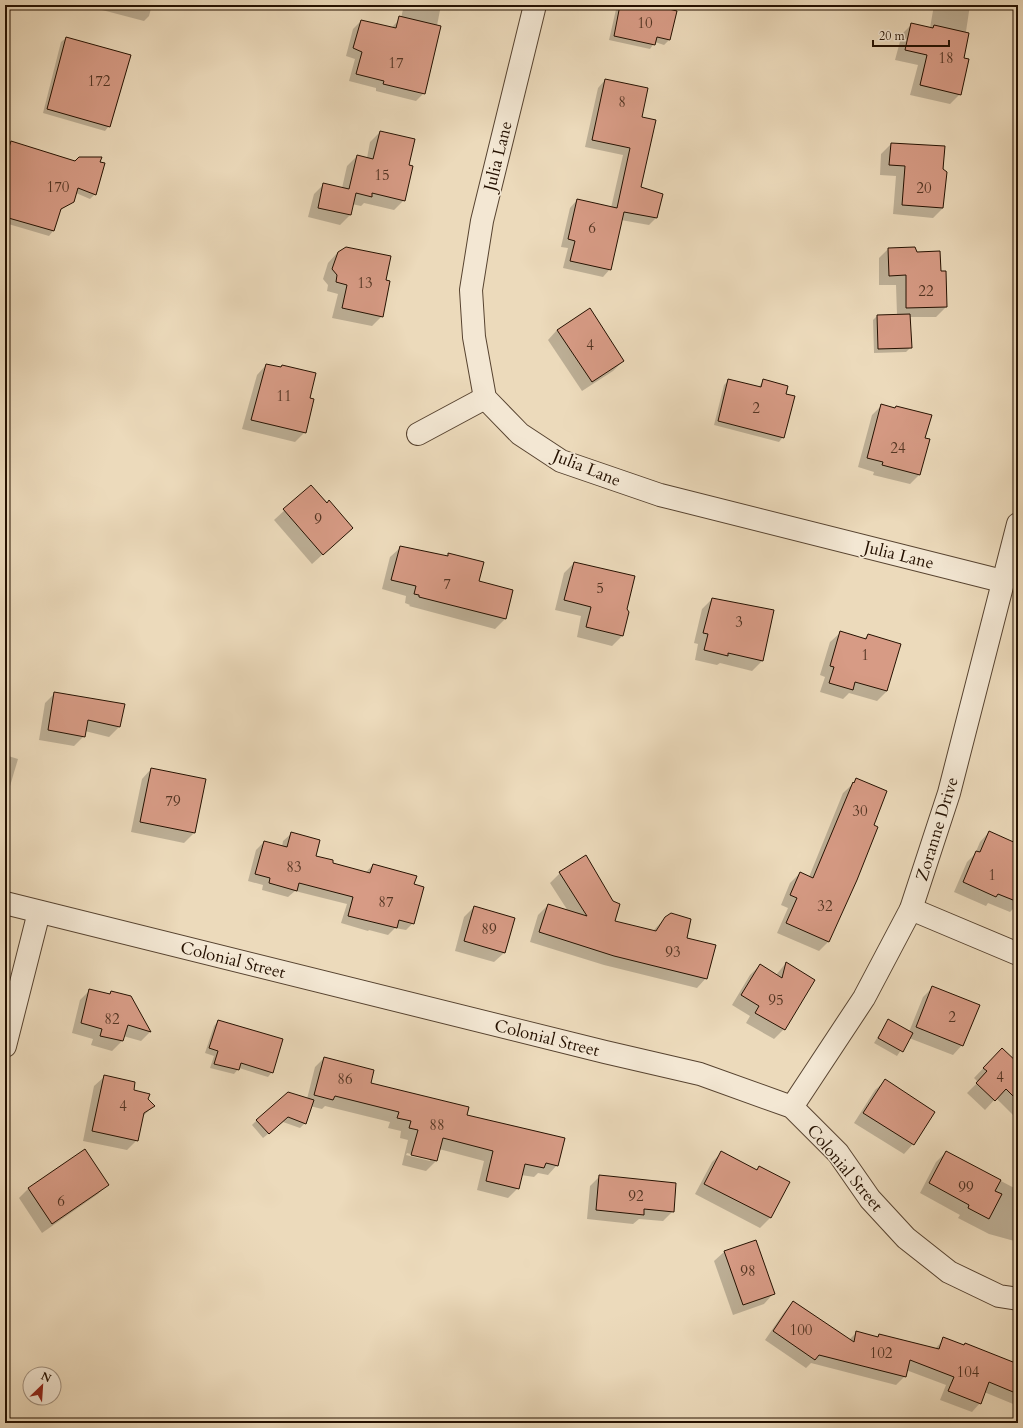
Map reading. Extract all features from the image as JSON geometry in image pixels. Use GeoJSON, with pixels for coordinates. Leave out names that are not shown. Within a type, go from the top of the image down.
{"type":"FeatureCollection","features":[{"type":"Feature","properties":{"kind":"street","name":"Julia Lane"},"geometry":{"type":"LineString","coordinates":[[534,5],[482,221],[471,290],[474,337],[485,398],[520,434],[561,461],[660,495],[1002,581]]}},
{"type":"Feature","properties":{"kind":"street"},"geometry":{"type":"LineString","coordinates":[[418,434],[485,398]]}},
{"type":"Feature","properties":{"kind":"street","name":"Zoranne Drive"},"geometry":{"type":"LineString","coordinates":[[792,1107],[864,998],[911,909],[949,793],[1002,581],[1018,524]]}},
{"type":"Feature","properties":{"kind":"street","name":"Colonial Street"},"geometry":{"type":"LineString","coordinates":[[5,903],[590,1048],[696,1072],[792,1107],[838,1154],[870,1199],[906,1238],[949,1272],[999,1296],[1018,1299]]}},
{"type":"Feature","properties":{"kind":"street"},"geometry":{"type":"LineString","coordinates":[[911,909],[1018,954]]}},
{"type":"Feature","properties":{"kind":"street"},"geometry":{"type":"LineString","coordinates":[[5,1046],[39,912]]}},
{"type":"Feature","properties":{"kind":"building"},"geometry":{"type":"Polygon","coordinates":[[[620,5],[666,5],[665,8],[677,11],[670,40],[657,37],[655,45],[614,36],[620,5]]]}},
{"type":"Feature","properties":{"kind":"building"},"geometry":{"type":"Polygon","coordinates":[[[399,16],[441,26],[425,94],[383,84],[384,81],[356,74],[362,52],[353,48],[361,20],[396,28],[399,16]]]}},
{"type":"Feature","properties":{"kind":"building"},"geometry":{"type":"Polygon","coordinates":[[[911,23],[933,28],[934,25],[969,33],[964,58],[969,59],[961,95],[920,85],[927,55],[905,50],[911,23]]]}},
{"type":"Feature","properties":{"kind":"building"},"geometry":{"type":"Polygon","coordinates":[[[66,37],[131,55],[110,127],[47,109],[66,37]]]}},
{"type":"Feature","properties":{"kind":"building"},"geometry":{"type":"Polygon","coordinates":[[[605,79],[648,88],[642,117],[656,120],[641,187],[663,194],[657,218],[624,212],[611,270],[570,261],[575,241],[568,239],[577,199],[617,208],[630,148],[592,140],[605,79]]]}},
{"type":"Feature","properties":{"kind":"building"},"geometry":{"type":"Polygon","coordinates":[[[380,131],[415,139],[409,165],[413,166],[405,201],[372,193],[372,197],[356,193],[351,215],[318,208],[323,183],[349,189],[357,155],[373,159],[380,131]]]}},
{"type":"Feature","properties":{"kind":"building"},"geometry":{"type":"Polygon","coordinates":[[[11,141],[75,161],[79,157],[102,157],[100,162],[105,163],[96,195],[78,188],[74,202],[61,209],[54,231],[5,217],[5,160],[11,141]]]}},
{"type":"Feature","properties":{"kind":"building"},"geometry":{"type":"Polygon","coordinates":[[[891,143],[945,146],[943,169],[947,172],[943,208],[902,205],[905,166],[889,165],[891,143]]]}},
{"type":"Feature","properties":{"kind":"building"},"geometry":{"type":"Polygon","coordinates":[[[346,247],[391,256],[386,280],[390,281],[383,317],[342,308],[347,285],[336,282],[337,275],[332,269],[338,252],[346,247]]]}},
{"type":"Feature","properties":{"kind":"building"},"geometry":{"type":"Polygon","coordinates":[[[915,247],[917,252],[940,251],[941,271],[946,271],[947,307],[906,308],[906,275],[889,276],[888,248],[915,247]]]}},
{"type":"Feature","properties":{"kind":"building"},"geometry":{"type":"Polygon","coordinates":[[[590,308],[624,361],[592,382],[557,330],[590,308]]]}},
{"type":"Feature","properties":{"kind":"building"},"geometry":{"type":"Polygon","coordinates":[[[910,314],[912,348],[878,349],[877,315],[910,314]]]}},
{"type":"Feature","properties":{"kind":"building"},"geometry":{"type":"Polygon","coordinates":[[[266,364],[281,367],[282,365],[316,373],[310,398],[314,399],[306,433],[251,420],[266,364]]]}},
{"type":"Feature","properties":{"kind":"building"},"geometry":{"type":"Polygon","coordinates":[[[728,379],[761,387],[763,379],[788,386],[786,394],[795,396],[784,438],[718,421],[728,379]]]}},
{"type":"Feature","properties":{"kind":"building"},"geometry":{"type":"Polygon","coordinates":[[[881,404],[895,408],[896,406],[932,415],[925,438],[930,439],[920,475],[882,465],[883,462],[867,458],[881,404]]]}},
{"type":"Feature","properties":{"kind":"building"},"geometry":{"type":"Polygon","coordinates":[[[311,485],[327,503],[329,500],[353,528],[323,555],[283,509],[311,485]]]}},
{"type":"Feature","properties":{"kind":"building"},"geometry":{"type":"Polygon","coordinates":[[[400,546],[448,556],[448,553],[484,562],[479,581],[513,590],[506,619],[419,597],[419,595],[414,594],[416,586],[391,580],[400,546]]]}},
{"type":"Feature","properties":{"kind":"building"},"geometry":{"type":"Polygon","coordinates":[[[574,562],[635,576],[627,609],[629,612],[623,636],[586,627],[591,607],[564,600],[574,562]]]}},
{"type":"Feature","properties":{"kind":"building"},"geometry":{"type":"Polygon","coordinates":[[[712,598],[774,610],[763,661],[728,653],[728,656],[704,650],[708,634],[703,633],[712,598]]]}},
{"type":"Feature","properties":{"kind":"building"},"geometry":{"type":"Polygon","coordinates":[[[840,631],[866,639],[868,634],[901,644],[887,691],[855,682],[853,690],[829,683],[834,667],[830,666],[840,631]]]}},
{"type":"Feature","properties":{"kind":"building"},"geometry":{"type":"Polygon","coordinates":[[[54,692],[125,704],[120,727],[88,720],[85,737],[48,730],[54,692]]]}},
{"type":"Feature","properties":{"kind":"building"},"geometry":{"type":"Polygon","coordinates":[[[151,768],[206,779],[195,833],[140,822],[151,768]]]}},
{"type":"Feature","properties":{"kind":"building"},"geometry":{"type":"Polygon","coordinates":[[[856,778],[887,791],[874,825],[878,827],[857,880],[829,942],[786,923],[797,898],[790,895],[800,872],[813,878],[856,778]]]}},
{"type":"Feature","properties":{"kind":"building"},"geometry":{"type":"Polygon","coordinates":[[[989,831],[1018,844],[1018,902],[998,894],[996,897],[963,882],[976,851],[980,852],[989,831]]]}},
{"type":"Feature","properties":{"kind":"building"},"geometry":{"type":"Polygon","coordinates":[[[291,832],[320,840],[316,856],[333,860],[333,863],[370,873],[373,864],[417,876],[414,884],[424,887],[414,924],[399,920],[397,928],[348,916],[353,897],[299,883],[297,891],[269,883],[270,878],[255,874],[264,841],[287,847],[291,832]]]}},
{"type":"Feature","properties":{"kind":"building"},"geometry":{"type":"Polygon","coordinates":[[[586,855],[613,901],[620,904],[615,921],[656,931],[665,917],[671,913],[691,919],[687,938],[716,945],[707,979],[614,956],[539,932],[548,904],[587,916],[559,872],[586,855]]]}},
{"type":"Feature","properties":{"kind":"building"},"geometry":{"type":"Polygon","coordinates":[[[474,906],[515,918],[505,953],[464,941],[474,906]]]}},
{"type":"Feature","properties":{"kind":"building"},"geometry":{"type":"Polygon","coordinates":[[[786,962],[815,980],[785,1030],[755,1013],[759,1006],[741,995],[760,964],[782,978],[786,962]]]}},
{"type":"Feature","properties":{"kind":"building"},"geometry":{"type":"Polygon","coordinates":[[[932,986],[980,1005],[963,1046],[916,1027],[932,986]]]}},
{"type":"Feature","properties":{"kind":"building"},"geometry":{"type":"Polygon","coordinates":[[[89,989],[110,994],[111,991],[131,996],[151,1032],[128,1025],[123,1041],[100,1036],[102,1029],[81,1023],[89,989]]]}},
{"type":"Feature","properties":{"kind":"building"},"geometry":{"type":"Polygon","coordinates":[[[888,1019],[913,1033],[903,1052],[878,1038],[888,1019]]]}},
{"type":"Feature","properties":{"kind":"building"},"geometry":{"type":"Polygon","coordinates":[[[218,1020],[283,1039],[273,1073],[241,1063],[239,1070],[214,1064],[218,1051],[209,1048],[218,1020]]]}},
{"type":"Feature","properties":{"kind":"building"},"geometry":{"type":"Polygon","coordinates":[[[1002,1048],[1018,1063],[1018,1101],[1006,1089],[995,1101],[976,1083],[987,1071],[983,1068],[1002,1048]]]}},
{"type":"Feature","properties":{"kind":"building"},"geometry":{"type":"Polygon","coordinates":[[[324,1057],[374,1070],[371,1083],[469,1107],[467,1115],[565,1138],[558,1166],[546,1163],[544,1168],[525,1164],[519,1189],[486,1181],[493,1151],[443,1138],[437,1161],[411,1155],[418,1130],[409,1128],[411,1121],[397,1118],[399,1112],[335,1096],[333,1100],[314,1095],[324,1057]]]}},
{"type":"Feature","properties":{"kind":"building"},"geometry":{"type":"Polygon","coordinates":[[[104,1075],[135,1082],[134,1090],[150,1094],[148,1099],[155,1106],[144,1113],[138,1141],[92,1131],[104,1075]]]}},
{"type":"Feature","properties":{"kind":"building"},"geometry":{"type":"Polygon","coordinates":[[[885,1079],[935,1112],[914,1145],[863,1113],[885,1079]]]}},
{"type":"Feature","properties":{"kind":"building"},"geometry":{"type":"Polygon","coordinates":[[[288,1092],[314,1100],[306,1124],[288,1117],[269,1134],[256,1120],[288,1092]]]}},
{"type":"Feature","properties":{"kind":"building"},"geometry":{"type":"Polygon","coordinates":[[[85,1149],[109,1185],[52,1224],[28,1188],[85,1149]]]}},
{"type":"Feature","properties":{"kind":"building"},"geometry":{"type":"Polygon","coordinates":[[[721,1151],[757,1170],[759,1166],[790,1182],[771,1218],[704,1184],[721,1151]]]}},
{"type":"Feature","properties":{"kind":"building"},"geometry":{"type":"Polygon","coordinates":[[[946,1151],[1001,1180],[995,1191],[1002,1194],[989,1219],[968,1208],[969,1205],[929,1183],[946,1151]]]}},
{"type":"Feature","properties":{"kind":"building"},"geometry":{"type":"Polygon","coordinates":[[[599,1175],[676,1183],[674,1212],[644,1209],[644,1215],[596,1210],[599,1175]]]}},
{"type":"Feature","properties":{"kind":"building"},"geometry":{"type":"Polygon","coordinates":[[[756,1240],[775,1294],[743,1305],[724,1251],[756,1240]]]}},
{"type":"Feature","properties":{"kind":"building"},"geometry":{"type":"Polygon","coordinates":[[[793,1301],[854,1342],[856,1331],[878,1337],[879,1334],[939,1349],[943,1337],[964,1345],[965,1343],[1018,1364],[1018,1394],[989,1382],[981,1404],[948,1391],[954,1377],[910,1360],[906,1377],[819,1355],[815,1360],[773,1331],[793,1301]]]}}]}
